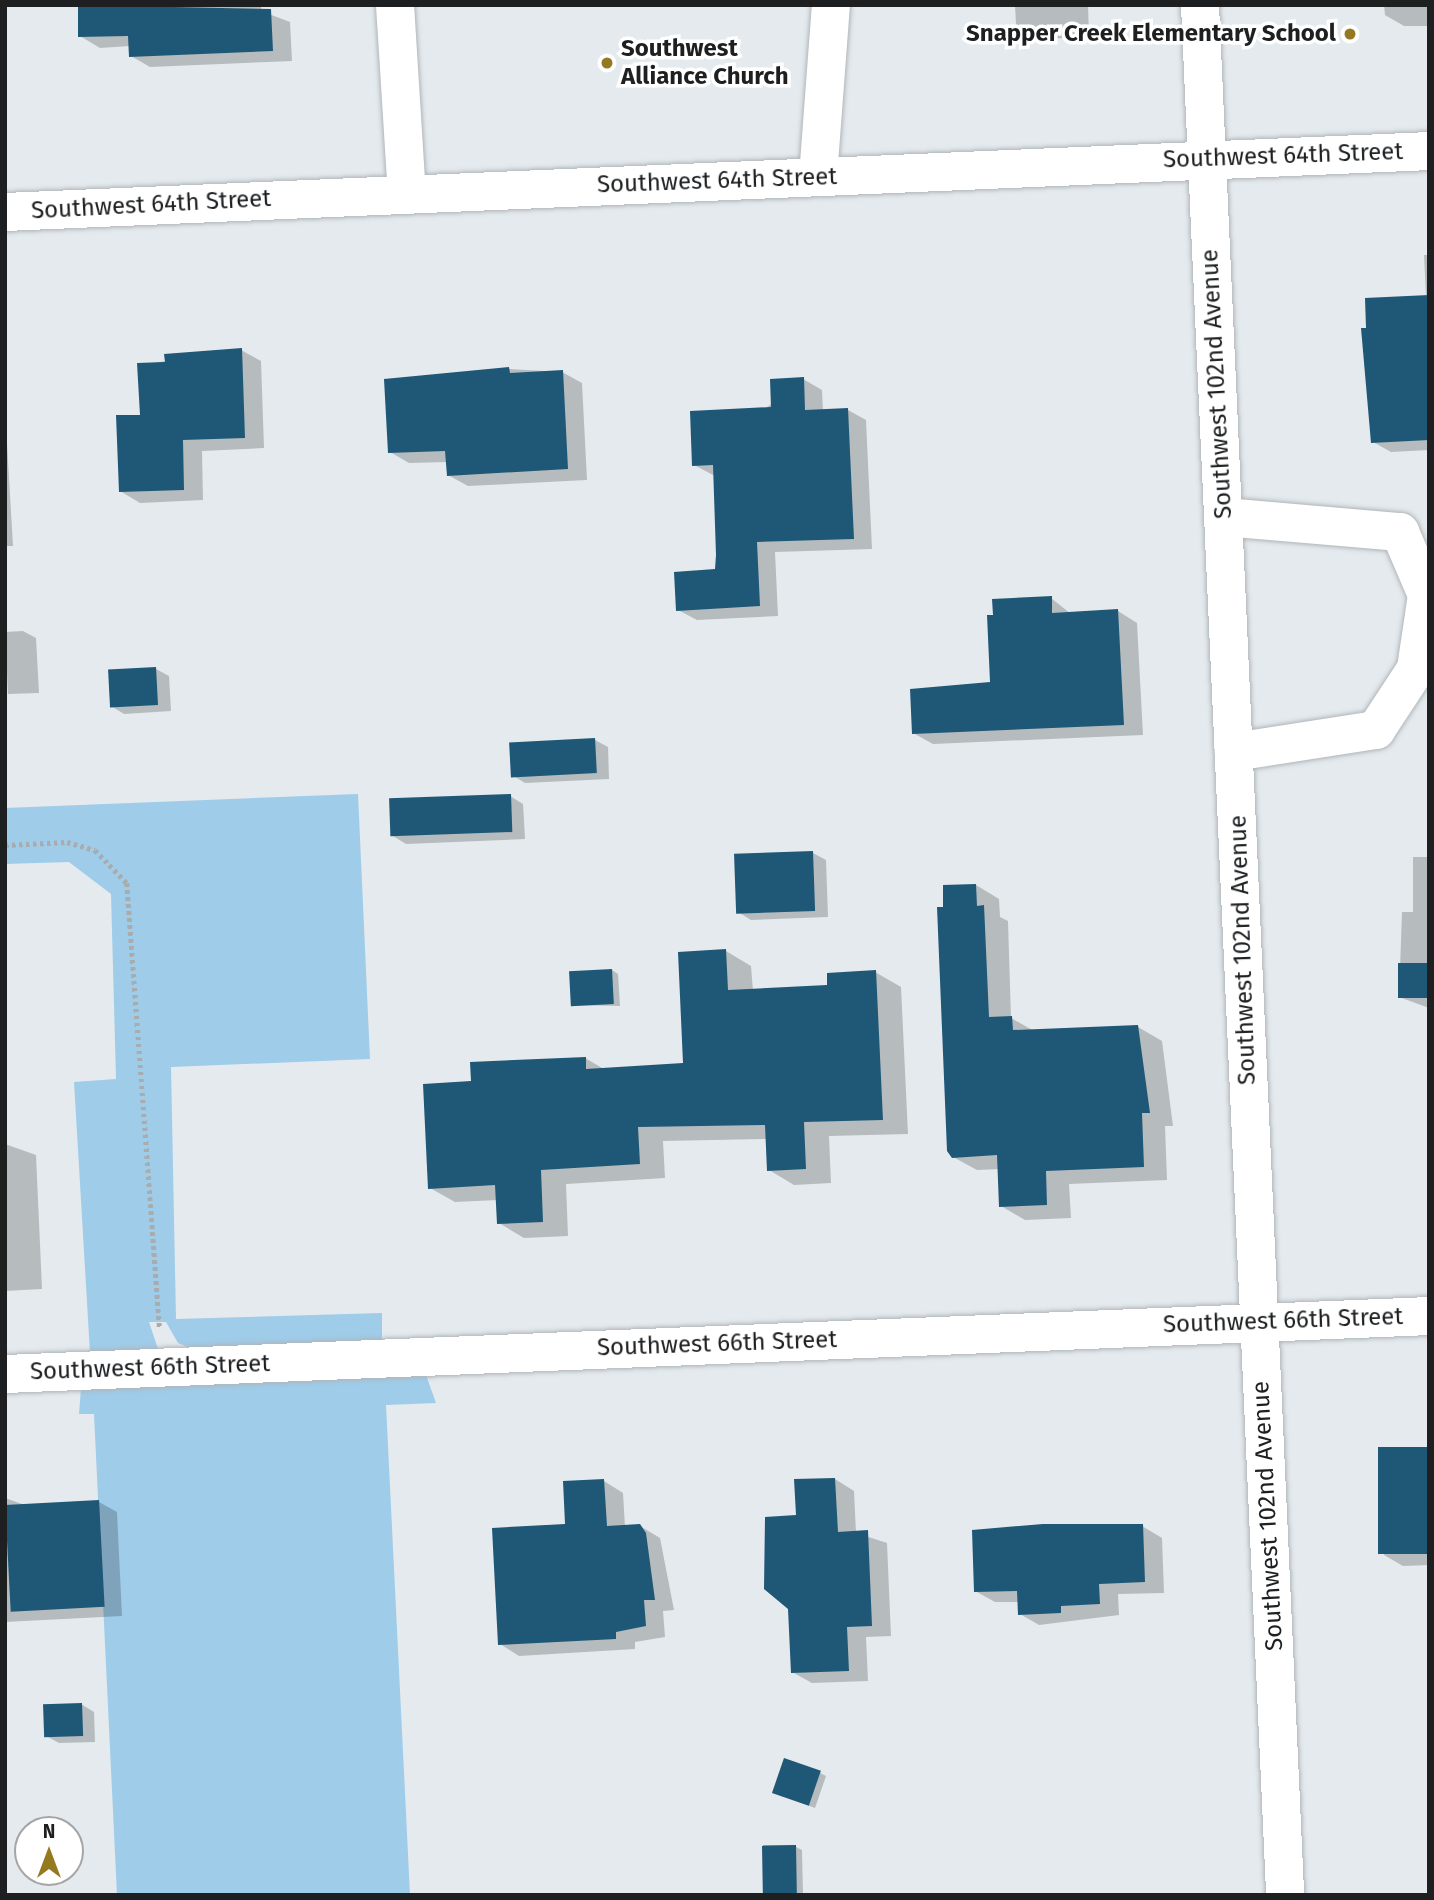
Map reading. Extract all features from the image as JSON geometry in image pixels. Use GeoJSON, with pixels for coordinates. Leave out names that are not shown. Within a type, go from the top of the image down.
{"type":"FeatureCollection","features":[{"type":"Feature","properties":{"kind":"street"},"geometry":{"type":"LineString","coordinates":[[395,5],[407,194]]}},
{"type":"Feature","properties":{"kind":"street"},"geometry":{"type":"LineString","coordinates":[[818,177],[831,5]]}},
{"type":"Feature","properties":{"kind":"street","name":"Southwest 102nd Avenue"},"geometry":{"type":"LineString","coordinates":[[1200,5],[1285,1895]]}},
{"type":"Feature","properties":{"kind":"street","name":"Southwest 64th Street"},"geometry":{"type":"LineString","coordinates":[[5,212],[1207,158],[1429,151]]}},
{"type":"Feature","properties":{"kind":"street"},"geometry":{"type":"LineString","coordinates":[[1224,517],[1401,532],[1427,595],[1416,669],[1376,730],[1234,752]]}},
{"type":"Feature","properties":{"kind":"street","name":"Southwest 66th Street"},"geometry":{"type":"LineString","coordinates":[[5,1374],[1429,1316]]}},
{"type":"Feature","properties":{"kind":"path"},"geometry":{"type":"LineString","coordinates":[[5,845],[67,842],[95,850],[127,883],[135,930],[155,1305],[171,1367]]}},
{"type":"Feature","properties":{"kind":"shaded area"},"geometry":{"type":"Polygon","coordinates":[[[358,794],[370,1059],[171,1067],[176,1319],[382,1313],[382,1340],[190,1348],[178,1343],[166,1322],[149,1322],[158,1349],[90,1353],[74,1082],[116,1079],[111,894],[69,862],[5,864],[5,808],[358,794]]]}},
{"type":"Feature","properties":{"kind":"shaded area"},"geometry":{"type":"Polygon","coordinates":[[[426,1375],[436,1403],[386,1405],[410,1895],[117,1895],[94,1414],[79,1414],[81,1388],[426,1375]]]}},
{"type":"Feature","properties":{"kind":"building"},"geometry":{"type":"Polygon","coordinates":[[[78,5],[271,9],[273,51],[129,57],[128,36],[78,37],[78,5]]]}},
{"type":"Feature","properties":{"kind":"building"},"geometry":{"type":"Polygon","coordinates":[[[1429,295],[1429,440],[1371,443],[1361,328],[1366,328],[1365,298],[1429,295]]]}},
{"type":"Feature","properties":{"kind":"building"},"geometry":{"type":"Polygon","coordinates":[[[242,348],[245,438],[183,440],[184,490],[119,492],[116,415],[140,415],[137,363],[165,362],[164,354],[242,348]]]}},
{"type":"Feature","properties":{"kind":"building"},"geometry":{"type":"Polygon","coordinates":[[[509,367],[510,373],[563,370],[568,469],[447,476],[445,451],[388,453],[384,379],[509,367]]]}},
{"type":"Feature","properties":{"kind":"building"},"geometry":{"type":"Polygon","coordinates":[[[804,377],[805,410],[848,408],[854,539],[757,542],[760,606],[676,611],[674,572],[715,569],[716,555],[713,465],[692,466],[690,411],[771,407],[770,379],[804,377]]]}},
{"type":"Feature","properties":{"kind":"building"},"geometry":{"type":"Polygon","coordinates":[[[1052,596],[1052,613],[1118,609],[1124,725],[912,734],[910,689],[990,682],[987,615],[993,615],[992,599],[1052,596]]]}},
{"type":"Feature","properties":{"kind":"building"},"geometry":{"type":"Polygon","coordinates":[[[156,667],[158,705],[110,707],[108,670],[156,667]]]}},
{"type":"Feature","properties":{"kind":"building"},"geometry":{"type":"Polygon","coordinates":[[[595,738],[597,773],[511,777],[509,743],[595,738]]]}},
{"type":"Feature","properties":{"kind":"building"},"geometry":{"type":"Polygon","coordinates":[[[511,794],[512,832],[390,836],[389,798],[511,794]]]}},
{"type":"Feature","properties":{"kind":"building"},"geometry":{"type":"Polygon","coordinates":[[[813,851],[815,911],[736,914],[734,854],[813,851]]]}},
{"type":"Feature","properties":{"kind":"building"},"geometry":{"type":"Polygon","coordinates":[[[976,884],[977,906],[984,905],[989,1017],[1012,1016],[1013,1030],[1138,1025],[1150,1113],[1142,1113],[1144,1167],[1046,1171],[1047,1205],[999,1207],[997,1155],[952,1158],[947,1151],[937,907],[943,907],[943,885],[976,884]]]}},
{"type":"Feature","properties":{"kind":"building"},"geometry":{"type":"Polygon","coordinates":[[[726,949],[728,990],[827,985],[827,973],[876,970],[883,1120],[804,1122],[806,1169],[767,1171],[765,1125],[638,1127],[640,1164],[541,1170],[543,1222],[497,1224],[495,1185],[428,1189],[423,1084],[471,1081],[470,1062],[586,1057],[586,1069],[683,1063],[678,952],[726,949]]]}},
{"type":"Feature","properties":{"kind":"building"},"geometry":{"type":"Polygon","coordinates":[[[1398,963],[1429,963],[1429,998],[1398,998],[1398,963]]]}},
{"type":"Feature","properties":{"kind":"building"},"geometry":{"type":"Polygon","coordinates":[[[612,969],[614,1004],[571,1006],[569,971],[612,969]]]}},
{"type":"Feature","properties":{"kind":"building"},"geometry":{"type":"Polygon","coordinates":[[[1378,1447],[1429,1447],[1429,1554],[1378,1554],[1378,1447]]]}},
{"type":"Feature","properties":{"kind":"building"},"geometry":{"type":"Polygon","coordinates":[[[835,1478],[838,1532],[868,1530],[872,1626],[847,1627],[849,1671],[791,1673],[788,1609],[764,1589],[765,1517],[796,1515],[794,1479],[835,1478]]]}},
{"type":"Feature","properties":{"kind":"building"},"geometry":{"type":"Polygon","coordinates":[[[604,1479],[607,1526],[640,1524],[646,1533],[655,1600],[644,1600],[646,1626],[616,1632],[616,1639],[498,1645],[492,1528],[565,1524],[563,1481],[604,1479]]]}},
{"type":"Feature","properties":{"kind":"building"},"geometry":{"type":"Polygon","coordinates":[[[99,1500],[105,1607],[11,1612],[5,1505],[99,1500]]]}},
{"type":"Feature","properties":{"kind":"building"},"geometry":{"type":"Polygon","coordinates":[[[1043,1524],[1143,1524],[1145,1582],[1099,1584],[1100,1604],[1061,1606],[1061,1613],[1018,1615],[1017,1591],[974,1592],[972,1530],[1043,1524]]]}},
{"type":"Feature","properties":{"kind":"building"},"geometry":{"type":"Polygon","coordinates":[[[82,1703],[83,1736],[44,1737],[43,1704],[82,1703]]]}},
{"type":"Feature","properties":{"kind":"building"},"geometry":{"type":"Polygon","coordinates":[[[784,1758],[821,1771],[809,1806],[772,1793],[784,1758]]]}},
{"type":"Feature","properties":{"kind":"building"},"geometry":{"type":"Polygon","coordinates":[[[796,1845],[797,1894],[763,1895],[762,1846],[796,1845]]]}},
{"type":"Feature","properties":{"kind":"place","name":"Snapper Creek Elementary School"},"geometry":{"type":"Point","coordinates":[1350,34]}},
{"type":"Feature","properties":{"kind":"place","name":"Southwest Alliance Church"},"geometry":{"type":"Point","coordinates":[607,63]}}]}
